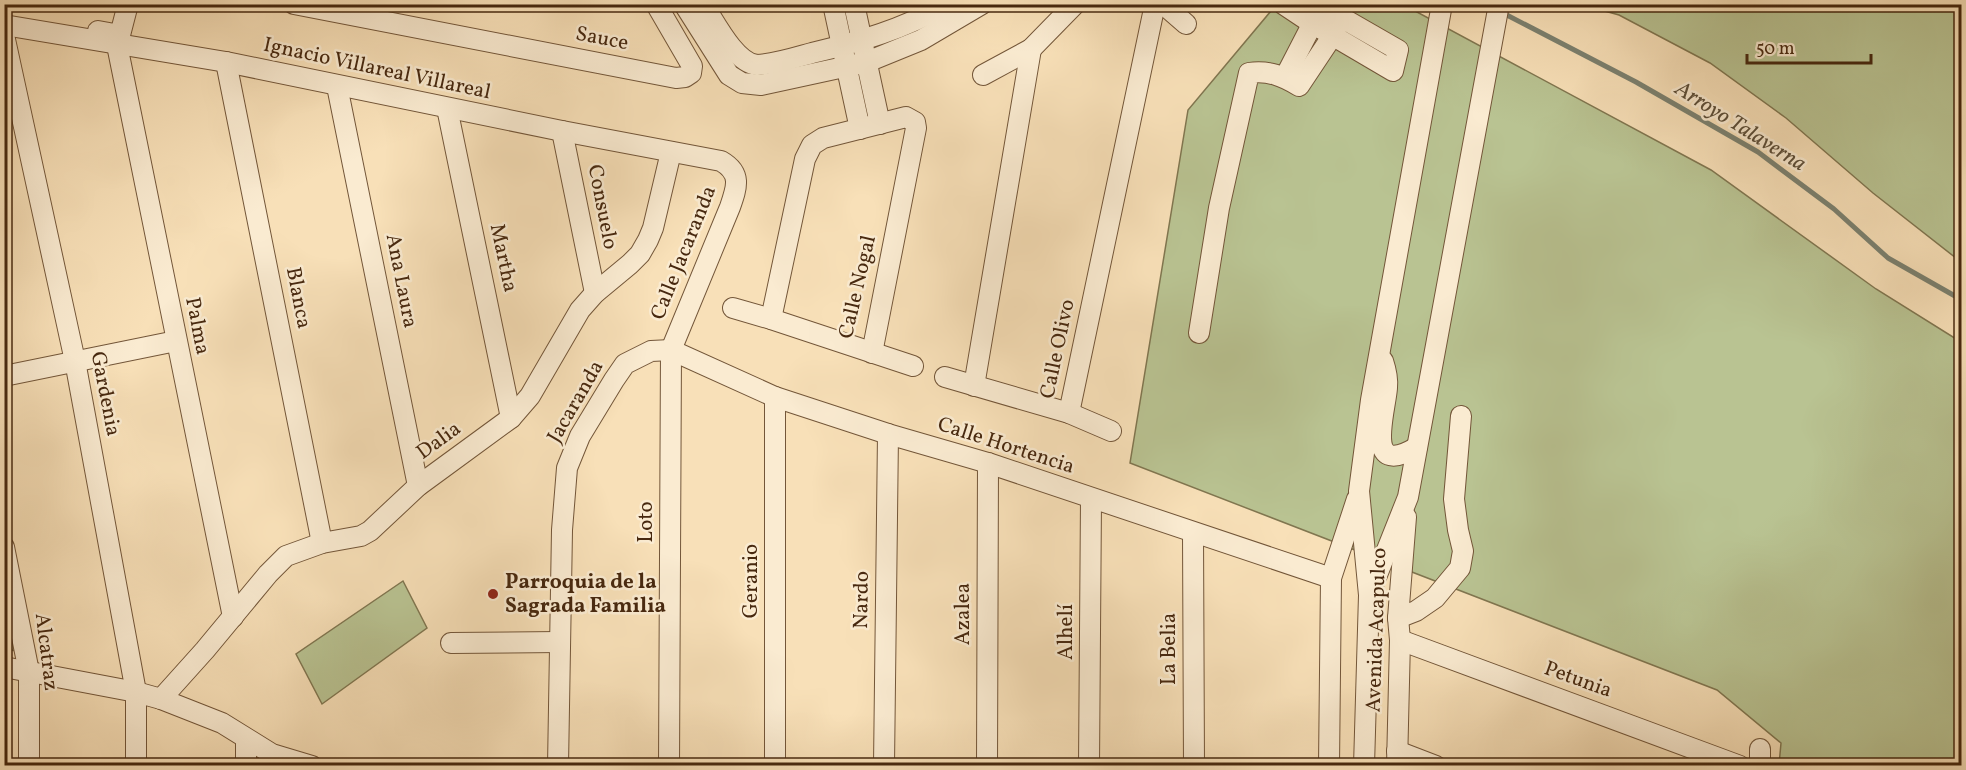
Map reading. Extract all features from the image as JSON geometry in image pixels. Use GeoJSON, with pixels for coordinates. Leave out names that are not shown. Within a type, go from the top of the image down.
{"type":"FeatureCollection","features":[{"type":"Feature","properties":{"kind":"street"},"geometry":{"type":"LineString","coordinates":[[4,12],[120,35],[128,4]]}},
{"type":"Feature","properties":{"kind":"street","name":"Sauce"},"geometry":{"type":"LineString","coordinates":[[294,4],[676,78],[689,75],[692,69],[690,62],[656,4]]}},
{"type":"Feature","properties":{"kind":"street"},"geometry":{"type":"LineString","coordinates":[[684,4],[729,75],[742,83],[761,85],[867,62],[921,40],[982,4]]}},
{"type":"Feature","properties":{"kind":"street"},"geometry":{"type":"LineString","coordinates":[[703,4],[740,57],[751,65],[773,63],[862,40],[916,21],[947,4]]}},
{"type":"Feature","properties":{"kind":"street"},"geometry":{"type":"LineString","coordinates":[[833,4],[860,129]]}},
{"type":"Feature","properties":{"kind":"street"},"geometry":{"type":"LineString","coordinates":[[855,4],[880,124]]}},
{"type":"Feature","properties":{"kind":"street"},"geometry":{"type":"LineString","coordinates":[[983,75],[1031,49],[1075,4]]}},
{"type":"Feature","properties":{"kind":"street","name":"Calle Olivo"},"geometry":{"type":"LineString","coordinates":[[945,377],[1069,413],[1155,4]]}},
{"type":"Feature","properties":{"kind":"street"},"geometry":{"type":"LineString","coordinates":[[1163,4],[1186,24]]}},
{"type":"Feature","properties":{"kind":"street"},"geometry":{"type":"LineString","coordinates":[[1283,4],[1313,24],[1393,71],[1398,50],[1319,5],[1313,24],[1285,77]]}},
{"type":"Feature","properties":{"kind":"street"},"geometry":{"type":"LineString","coordinates":[[1368,595],[1359,491],[1371,400],[1442,4]]}},
{"type":"Feature","properties":{"kind":"street"},"geometry":{"type":"LineString","coordinates":[[1368,595],[1407,496],[1499,4]]}},
{"type":"Feature","properties":{"kind":"street"},"geometry":{"type":"LineString","coordinates":[[1199,333],[1219,208],[1249,73],[1269,72],[1285,77],[1299,86],[1333,35],[1341,17]]}},
{"type":"Feature","properties":{"kind":"street","name":"Ignacio Villareal Villareal"},"geometry":{"type":"LineString","coordinates":[[4,25],[226,62],[562,131],[721,160],[735,173]]}},
{"type":"Feature","properties":{"kind":"street","name":"Gardenia"},"geometry":{"type":"LineString","coordinates":[[4,35],[75,361],[136,692],[136,765]]}},
{"type":"Feature","properties":{"kind":"street","name":"Palma"},"geometry":{"type":"LineString","coordinates":[[117,45],[233,617]]}},
{"type":"Feature","properties":{"kind":"street"},"geometry":{"type":"LineString","coordinates":[[974,386],[1031,49]]}},
{"type":"Feature","properties":{"kind":"street","name":"Blanca"},"geometry":{"type":"LineString","coordinates":[[226,62],[322,543]]}},
{"type":"Feature","properties":{"kind":"street","name":"Ana Laura"},"geometry":{"type":"LineString","coordinates":[[337,86],[418,486]]}},
{"type":"Feature","properties":{"kind":"street","name":"Martha"},"geometry":{"type":"LineString","coordinates":[[447,108],[511,418]]}},
{"type":"Feature","properties":{"kind":"street","name":"Calle Nogal"},"geometry":{"type":"LineString","coordinates":[[906,117],[915,122],[916,128],[872,353],[771,319],[805,159],[812,145],[824,138],[880,124],[906,117]]}},
{"type":"Feature","properties":{"kind":"street","name":"Consuelo"},"geometry":{"type":"LineString","coordinates":[[562,131],[595,293]]}},
{"type":"Feature","properties":{"kind":"street","name":"Dalia"},"geometry":{"type":"LineString","coordinates":[[161,699],[286,556],[322,543],[361,536],[370,531],[418,486],[511,418],[530,396],[580,310],[595,293],[640,254],[653,228],[671,152]]}},
{"type":"Feature","properties":{"kind":"street","name":"Calle Jacaranda"},"geometry":{"type":"LineString","coordinates":[[671,350],[730,207],[736,185],[735,173]]}},
{"type":"Feature","properties":{"kind":"street"},"geometry":{"type":"LineString","coordinates":[[733,308],[771,319]]}},
{"type":"Feature","properties":{"kind":"street"},"geometry":{"type":"LineString","coordinates":[[4,376],[176,342]]}},
{"type":"Feature","properties":{"kind":"street"},"geometry":{"type":"LineString","coordinates":[[1380,349],[1388,387],[1379,436],[1383,448],[1390,455],[1399,455],[1417,447]]}},
{"type":"Feature","properties":{"kind":"street","name":"Calle Hortencia"},"geometry":{"type":"LineString","coordinates":[[671,350],[776,397],[888,434],[988,463],[1331,578]]}},
{"type":"Feature","properties":{"kind":"street","name":"Jacaranda"},"geometry":{"type":"LineString","coordinates":[[558,765],[564,485],[570,457],[608,389],[625,364],[651,351],[671,350]]}},
{"type":"Feature","properties":{"kind":"street","name":"Loto"},"geometry":{"type":"LineString","coordinates":[[669,765],[671,350]]}},
{"type":"Feature","properties":{"kind":"street"},"geometry":{"type":"LineString","coordinates":[[872,353],[913,366]]}},
{"type":"Feature","properties":{"kind":"street","name":"Geranio"},"geometry":{"type":"LineString","coordinates":[[775,765],[776,397]]}},
{"type":"Feature","properties":{"kind":"street"},"geometry":{"type":"LineString","coordinates":[[1069,413],[1111,431]]}},
{"type":"Feature","properties":{"kind":"street"},"geometry":{"type":"LineString","coordinates":[[1398,618],[1416,611],[1435,598],[1460,568],[1463,551],[1454,498],[1461,416]]}},
{"type":"Feature","properties":{"kind":"street","name":"Nardo"},"geometry":{"type":"LineString","coordinates":[[884,765],[888,434]]}},
{"type":"Feature","properties":{"kind":"street","name":"Azalea"},"geometry":{"type":"LineString","coordinates":[[987,765],[988,463]]}},
{"type":"Feature","properties":{"kind":"street","name":"Avenida Acapulco"},"geometry":{"type":"LineString","coordinates":[[1329,765],[1331,578],[1359,491]]}},
{"type":"Feature","properties":{"kind":"street","name":"Avenida Acapulco"},"geometry":{"type":"LineString","coordinates":[[1397,758],[1400,640],[1398,618],[1407,496]]}},
{"type":"Feature","properties":{"kind":"street","name":"Alhelí"},"geometry":{"type":"LineString","coordinates":[[1089,765],[1091,499]]}},
{"type":"Feature","properties":{"kind":"street","name":"La Belia"},"geometry":{"type":"LineString","coordinates":[[1193,533],[1194,765]]}},
{"type":"Feature","properties":{"kind":"street","name":"Alcatraz"},"geometry":{"type":"LineString","coordinates":[[4,547],[29,672],[29,765]]}},
{"type":"Feature","properties":{"kind":"street","name":"Avenida Acapulco"},"geometry":{"type":"LineString","coordinates":[[1364,765],[1368,595]]}},
{"type":"Feature","properties":{"kind":"street","name":"Petunia"},"geometry":{"type":"LineString","coordinates":[[1400,640],[1740,765]]}},
{"type":"Feature","properties":{"kind":"street"},"geometry":{"type":"LineString","coordinates":[[451,643],[560,642]]}},
{"type":"Feature","properties":{"kind":"street"},"geometry":{"type":"LineString","coordinates":[[4,667],[136,692],[161,699],[222,723],[272,754],[312,765]]}},
{"type":"Feature","properties":{"kind":"street"},"geometry":{"type":"LineString","coordinates":[[246,739],[246,765]]}},
{"type":"Feature","properties":{"kind":"street"},"geometry":{"type":"LineString","coordinates":[[1397,758],[1436,765]]}},
{"type":"Feature","properties":{"kind":"green space"},"geometry":{"type":"Polygon","coordinates":[[[1276,5],[1404,5],[1711,170],[1876,289],[1961,342],[1961,765],[1779,765],[1781,743],[1717,690],[1130,463],[1188,110],[1276,5]]]}},
{"type":"Feature","properties":{"kind":"green space"},"geometry":{"type":"Polygon","coordinates":[[[1583,5],[1961,5],[1961,262],[1873,193],[1786,118],[1710,63],[1619,15],[1583,5]]]}},
{"type":"Feature","properties":{"kind":"green space"},"geometry":{"type":"Polygon","coordinates":[[[5,567],[24,652],[5,649],[5,567]]]}},
{"type":"Feature","properties":{"kind":"green space"},"geometry":{"type":"Polygon","coordinates":[[[403,581],[427,628],[322,704],[296,654],[403,581]]]}},
{"type":"Feature","properties":{"kind":"waterway","name":"Arroyo Talaverna"},"geometry":{"type":"LineString","coordinates":[[1501,12],[1636,82],[1758,152],[1834,209],[1888,258],[1962,300]]}},
{"type":"Feature","properties":{"kind":"place","name":"Parroquia de la Sagrada Familia"},"geometry":{"type":"Point","coordinates":[493,594]}}]}
